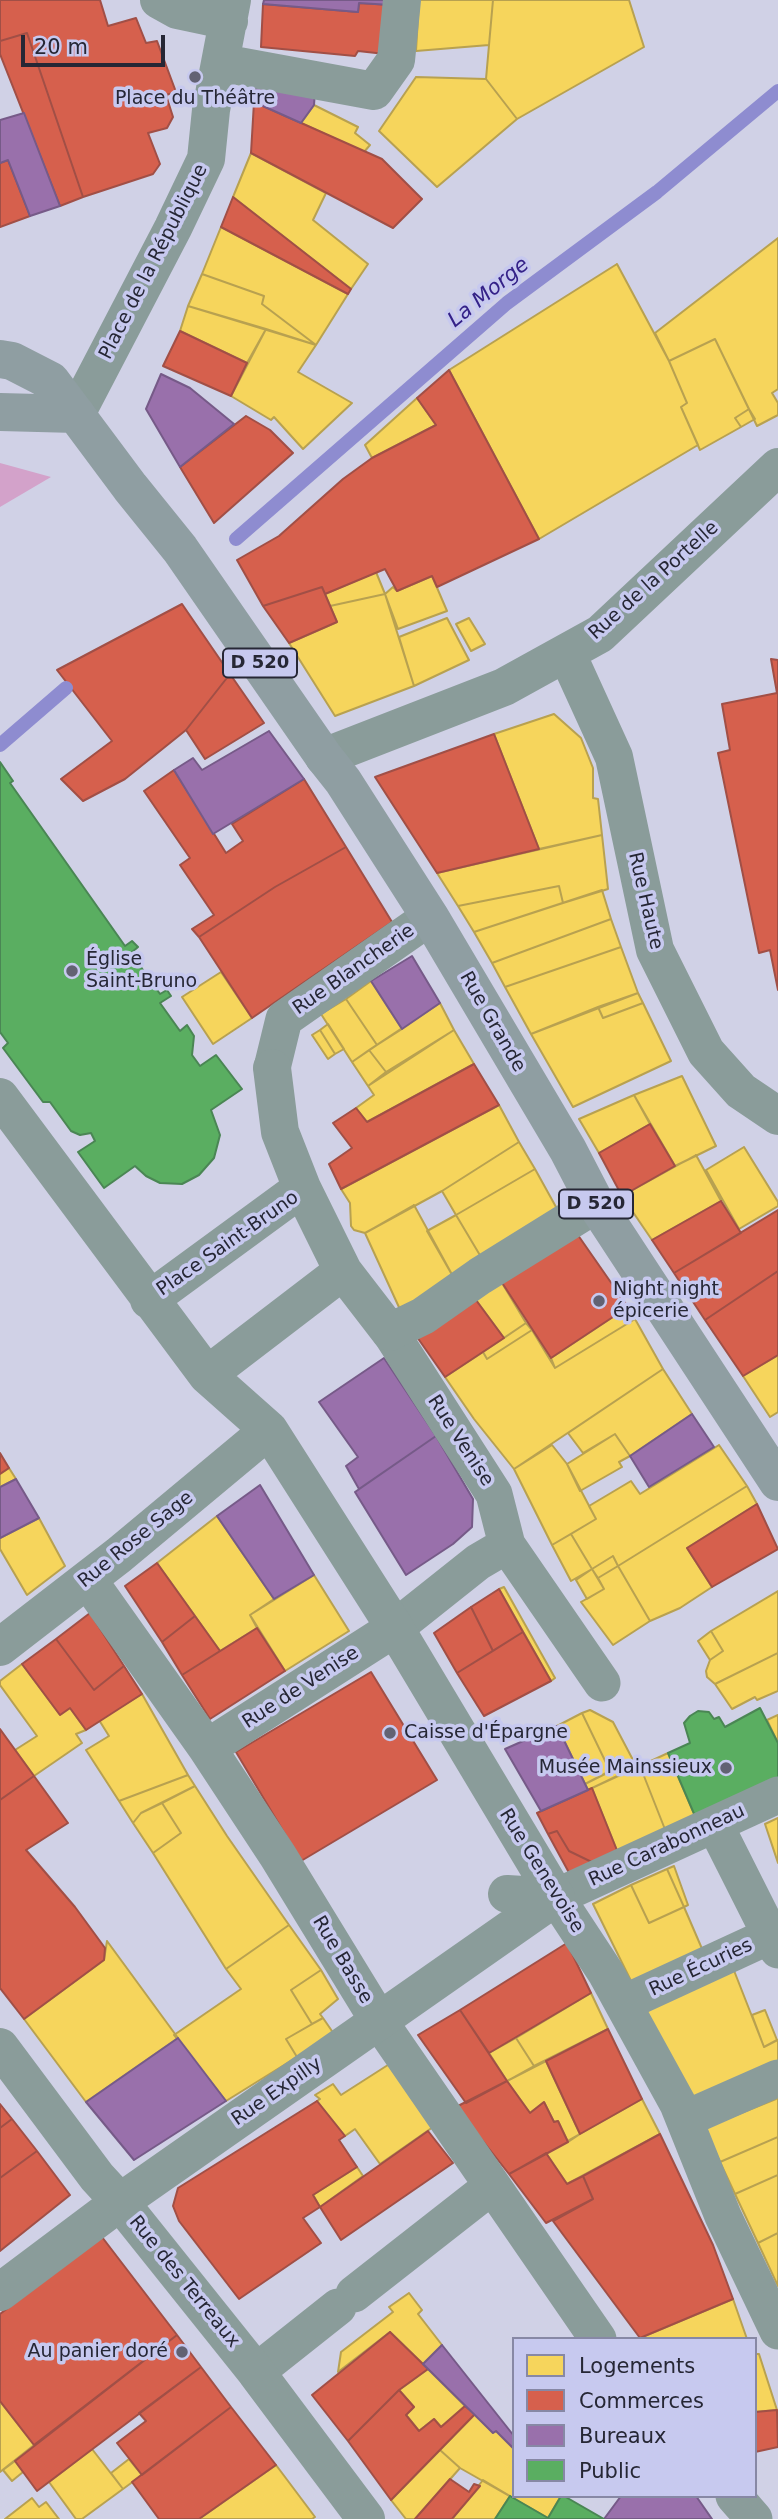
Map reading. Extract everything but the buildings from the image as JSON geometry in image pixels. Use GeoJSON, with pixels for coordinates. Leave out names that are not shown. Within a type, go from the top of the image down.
{"type":"FeatureCollection","features":[{"type":"Feature","properties":{"kind":"main road","name":"D 520"},"geometry":{"type":"LineString","coordinates":[[0,359],[12,361],[51,381],[76,414]]}},
{"type":"Feature","properties":{"kind":"main road"},"geometry":{"type":"LineString","coordinates":[[0,412],[76,414]]}},
{"type":"Feature","properties":{"kind":"main road","name":"Rue Grande"},"geometry":{"type":"LineString","coordinates":[[76,414],[180,549],[343,781],[430,917],[568,1150],[596,1204],[778,1482]]}},
{"type":"Feature","properties":{"kind":"street"},"geometry":{"type":"LineString","coordinates":[[159,0],[177,10],[231,10]]}},
{"type":"Feature","properties":{"kind":"street"},"geometry":{"type":"LineString","coordinates":[[222,62],[374,91],[396,60],[402,0]]}},
{"type":"Feature","properties":{"kind":"street","name":"Place de la République"},"geometry":{"type":"LineString","coordinates":[[76,414],[206,159],[211,110],[231,10]]}},
{"type":"Feature","properties":{"kind":"street","name":"Rue de la Portelle"},"geometry":{"type":"LineString","coordinates":[[324,757],[504,687],[600,634],[778,467]]}},
{"type":"Feature","properties":{"kind":"street","name":"Rue Haute"},"geometry":{"type":"LineString","coordinates":[[567,654],[614,757],[655,950],[706,1052],[741,1091],[778,1116]]}},
{"type":"Feature","properties":{"kind":"street","name":"Rue Blancherie"},"geometry":{"type":"LineString","coordinates":[[302,1188],[280,1132],[272,1068],[284,1019],[430,917]]}},
{"type":"Feature","properties":{"kind":"street","name":"Place Saint-Bruno"},"geometry":{"type":"LineString","coordinates":[[0,1097],[206,1375],[269,1430]]}},
{"type":"Feature","properties":{"kind":"street","name":"Place Saint-Bruno"},"geometry":{"type":"LineString","coordinates":[[149,1300],[302,1188],[343,1270],[390,1332]]}},
{"type":"Feature","properties":{"kind":"street"},"geometry":{"type":"LineString","coordinates":[[390,1332],[423,1316],[480,1276],[596,1204]]}},
{"type":"Feature","properties":{"kind":"street"},"geometry":{"type":"LineString","coordinates":[[206,1375],[343,1270]]}},
{"type":"Feature","properties":{"kind":"street","name":"Rue Venise"},"geometry":{"type":"LineString","coordinates":[[390,1332],[494,1494],[507,1545]]}},
{"type":"Feature","properties":{"kind":"street","name":"Rue Rose Sage"},"geometry":{"type":"LineString","coordinates":[[0,1647],[88,1580],[269,1430]]}},
{"type":"Feature","properties":{"kind":"street","name":"Rue Genevoise"},"geometry":{"type":"LineString","coordinates":[[269,1430],[395,1628],[556,1897],[624,2003],[685,2119],[723,2216],[778,2331]]}},
{"type":"Feature","properties":{"kind":"street"},"geometry":{"type":"LineString","coordinates":[[371,1664],[395,1628],[478,1562],[507,1545],[597,1672],[602,1683]]}},
{"type":"Feature","properties":{"kind":"street","name":"Rue Basse"},"geometry":{"type":"LineString","coordinates":[[88,1580],[216,1751],[278,1856],[380,2007],[492,2186],[597,2337]]}},
{"type":"Feature","properties":{"kind":"street","name":"Rue de Venise"},"geometry":{"type":"LineString","coordinates":[[216,1751],[395,1628]]}},
{"type":"Feature","properties":{"kind":"street","name":"Rue Carabonneau"},"geometry":{"type":"LineString","coordinates":[[556,1897],[778,1795]]}},
{"type":"Feature","properties":{"kind":"street"},"geometry":{"type":"LineString","coordinates":[[715,1825],[775,1939]]}},
{"type":"Feature","properties":{"kind":"street"},"geometry":{"type":"LineString","coordinates":[[507,1894],[556,1897]]}},
{"type":"Feature","properties":{"kind":"street","name":"Rue Expilly"},"geometry":{"type":"LineString","coordinates":[[0,2292],[380,2007],[556,1897]]}},
{"type":"Feature","properties":{"kind":"street","name":"Rue Écuries"},"geometry":{"type":"LineString","coordinates":[[624,2003],[775,1939]]}},
{"type":"Feature","properties":{"kind":"street","name":"Rue des Terreaux"},"geometry":{"type":"LineString","coordinates":[[0,2048],[97,2177],[257,2372],[366,2519]]}},
{"type":"Feature","properties":{"kind":"street"},"geometry":{"type":"LineString","coordinates":[[685,2119],[778,2078]]}},
{"type":"Feature","properties":{"kind":"street"},"geometry":{"type":"LineString","coordinates":[[257,2372],[492,2186]]}},
{"type":"Feature","properties":{"kind":"street"},"geometry":{"type":"LineString","coordinates":[[736,2498],[754,2519]]}},
{"type":"Feature","properties":{"kind":"shaded area"},"geometry":{"type":"Polygon","coordinates":[[[0,463],[51,477],[0,507],[0,463]]]}},
{"type":"Feature","properties":{"kind":"waterway","name":"La Morge"},"geometry":{"type":"LineString","coordinates":[[236,539],[507,303],[657,192],[778,91]]}},
{"type":"Feature","properties":{"kind":"waterway","name":"La Morge"},"geometry":{"type":"LineString","coordinates":[[0,745],[66,688]]}},
{"type":"Feature","properties":{"kind":"place","name":"Place du Théâtre"},"geometry":{"type":"Point","coordinates":[195,77]}},
{"type":"Feature","properties":{"kind":"place","name":"Église Saint-Bruno"},"geometry":{"type":"Point","coordinates":[72,971]}},
{"type":"Feature","properties":{"kind":"place","name":"Night night épicerie"},"geometry":{"type":"Point","coordinates":[599,1301]}},
{"type":"Feature","properties":{"kind":"place","name":"Caisse d'Épargne"},"geometry":{"type":"Point","coordinates":[390,1733]}},
{"type":"Feature","properties":{"kind":"place","name":"Musée Mainssieux"},"geometry":{"type":"Point","coordinates":[726,1768]}},
{"type":"Feature","properties":{"kind":"place","name":"Au panier doré"},"geometry":{"type":"Point","coordinates":[182,2352]}}]}
